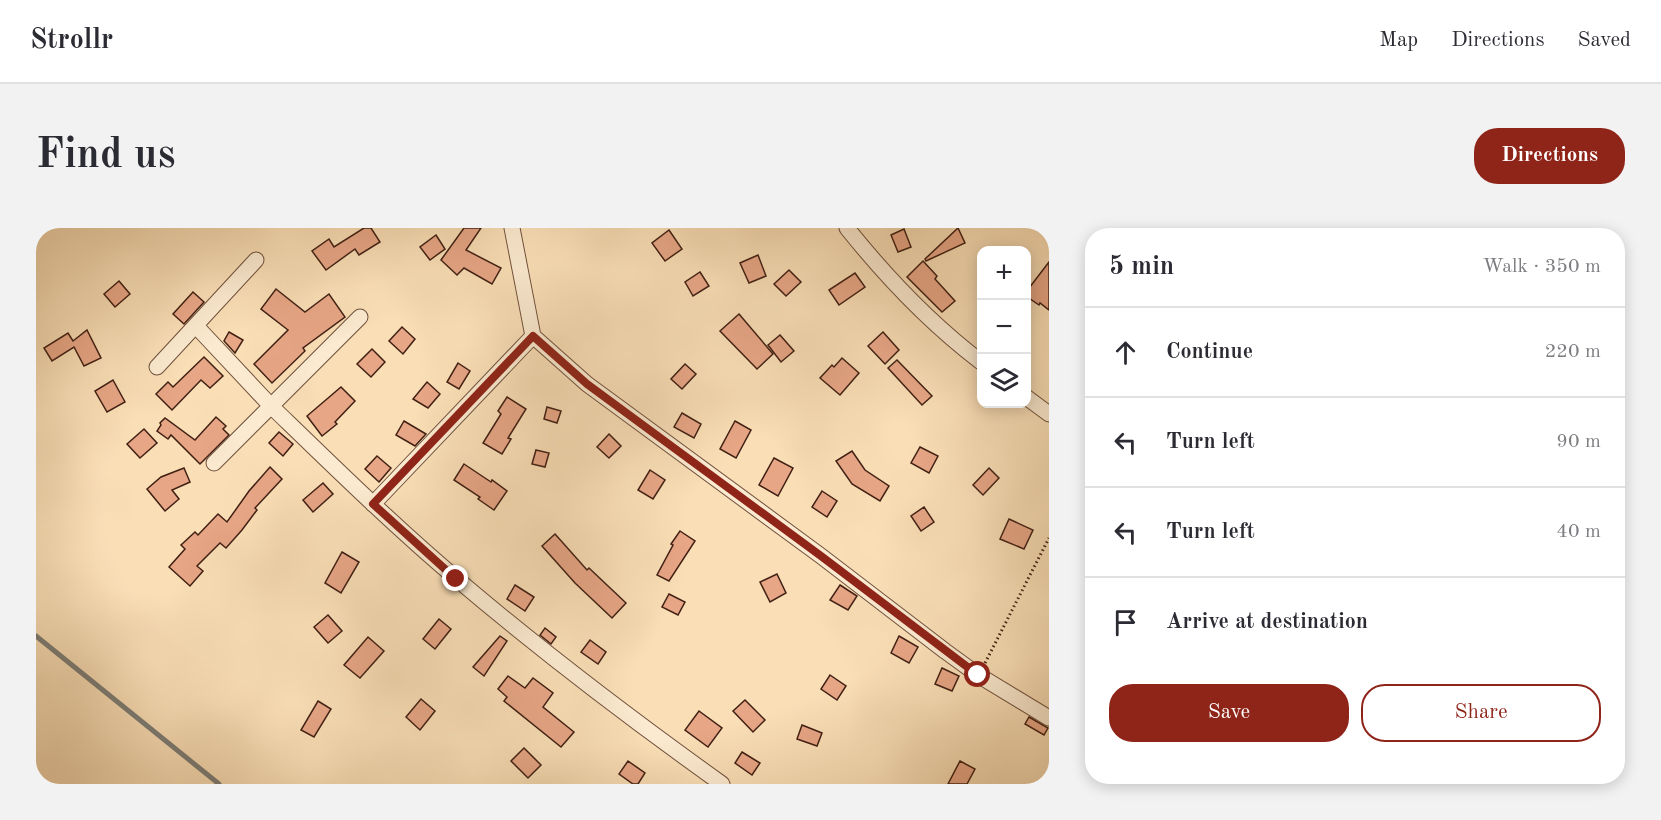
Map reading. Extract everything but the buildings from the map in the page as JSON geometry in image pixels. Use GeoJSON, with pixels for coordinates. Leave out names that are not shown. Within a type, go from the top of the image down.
{"type":"FeatureCollection","features":[{"type":"Feature","properties":{"kind":"street"},"geometry":{"type":"LineString","coordinates":[[512,228],[533,336],[587,384],[978,675],[1049,718]]}},
{"type":"Feature","properties":{"kind":"street"},"geometry":{"type":"LineString","coordinates":[[847,228],[877,265],[947,336],[977,359]]}},
{"type":"Feature","properties":{"kind":"street"},"geometry":{"type":"LineString","coordinates":[[157,367],[256,260]]}},
{"type":"Feature","properties":{"kind":"street"},"geometry":{"type":"LineString","coordinates":[[214,463],[360,317]]}},
{"type":"Feature","properties":{"kind":"street"},"geometry":{"type":"LineString","coordinates":[[196,326],[271,406],[373,504],[456,579],[620,712],[722,784]]}},
{"type":"Feature","properties":{"kind":"street"},"geometry":{"type":"LineString","coordinates":[[373,504],[533,336]]}},
{"type":"Feature","properties":{"kind":"street"},"geometry":{"type":"LineString","coordinates":[[1031,401],[1049,414]]}},
{"type":"Feature","properties":{"kind":"path"},"geometry":{"type":"LineString","coordinates":[[978,675],[1049,538]]}},
{"type":"Feature","properties":{"kind":"waterway"},"geometry":{"type":"LineString","coordinates":[[36,636],[219,784]]}},
{"type":"Feature","properties":{"kind":"route"},"geometry":{"type":"LineString","coordinates":[[456,579],[373,504],[533,336],[587,384],[978,675]]}}]}
